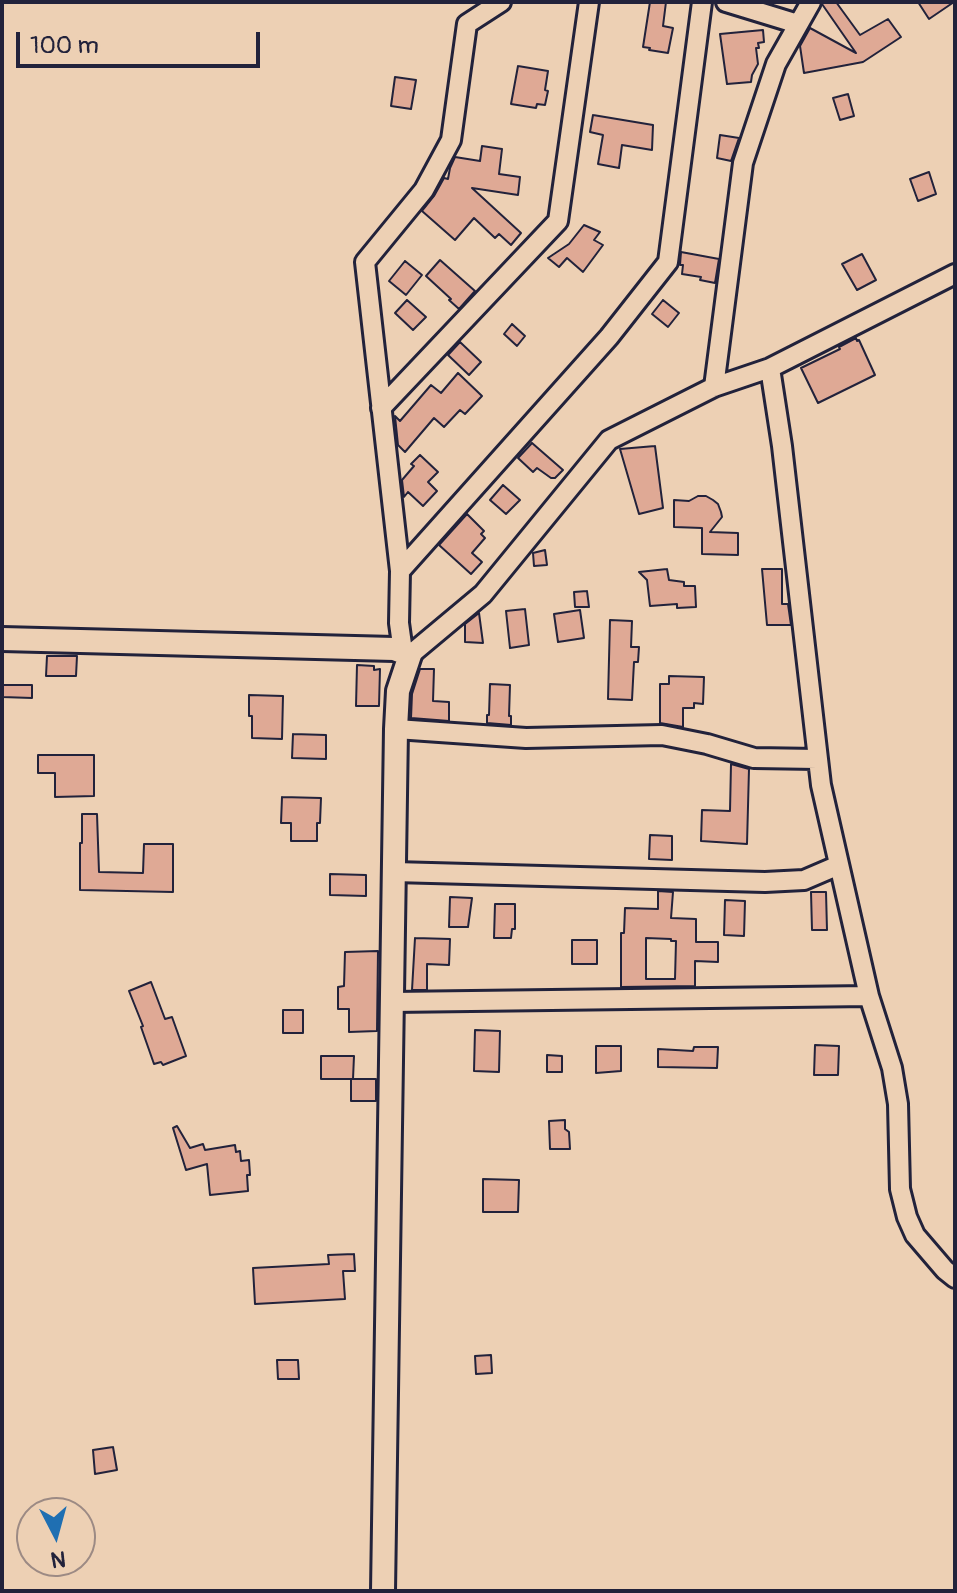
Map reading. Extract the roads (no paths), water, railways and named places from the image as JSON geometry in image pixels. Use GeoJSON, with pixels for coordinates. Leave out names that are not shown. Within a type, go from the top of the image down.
{"type":"FeatureCollection","features":[{"type":"Feature","properties":{"kind":"street"},"geometry":{"type":"LineString","coordinates":[[383,1591],[396,729],[398,691],[407,654],[399,623],[400,571],[365,262],[424,190],[451,140],[467,24],[501,2]]}},
{"type":"Feature","properties":{"kind":"street"},"geometry":{"type":"LineString","coordinates":[[381,408],[558,221],[589,2]]}},
{"type":"Feature","properties":{"kind":"street"},"geometry":{"type":"LineString","coordinates":[[400,571],[609,337],[668,262],[702,2]]}},
{"type":"Feature","properties":{"kind":"street"},"geometry":{"type":"LineString","coordinates":[[726,2],[756,7],[798,24]]}},
{"type":"Feature","properties":{"kind":"street"},"geometry":{"type":"LineString","coordinates":[[714,387],[743,163],[776,64],[811,2]]}},
{"type":"Feature","properties":{"kind":"street"},"geometry":{"type":"LineString","coordinates":[[407,654],[483,594],[609,440],[714,387],[770,368],[955,274]]}},
{"type":"Feature","properties":{"kind":"street"},"geometry":{"type":"LineString","coordinates":[[770,368],[782,446],[821,785],[869,996],[892,1068],[898,1104],[900,1189],[915,1235],[955,1278]]}},
{"type":"Feature","properties":{"kind":"street"},"geometry":{"type":"LineString","coordinates":[[2,639],[394,649],[407,654]]}},
{"type":"Feature","properties":{"kind":"street"},"geometry":{"type":"LineString","coordinates":[[396,729],[526,738],[662,735],[754,758],[817,759]]}},
{"type":"Feature","properties":{"kind":"street"},"geometry":{"type":"LineString","coordinates":[[394,872],[765,882],[804,880],[839,865]]}},
{"type":"Feature","properties":{"kind":"street"},"geometry":{"type":"LineString","coordinates":[[392,1002],[869,996]]}}]}
